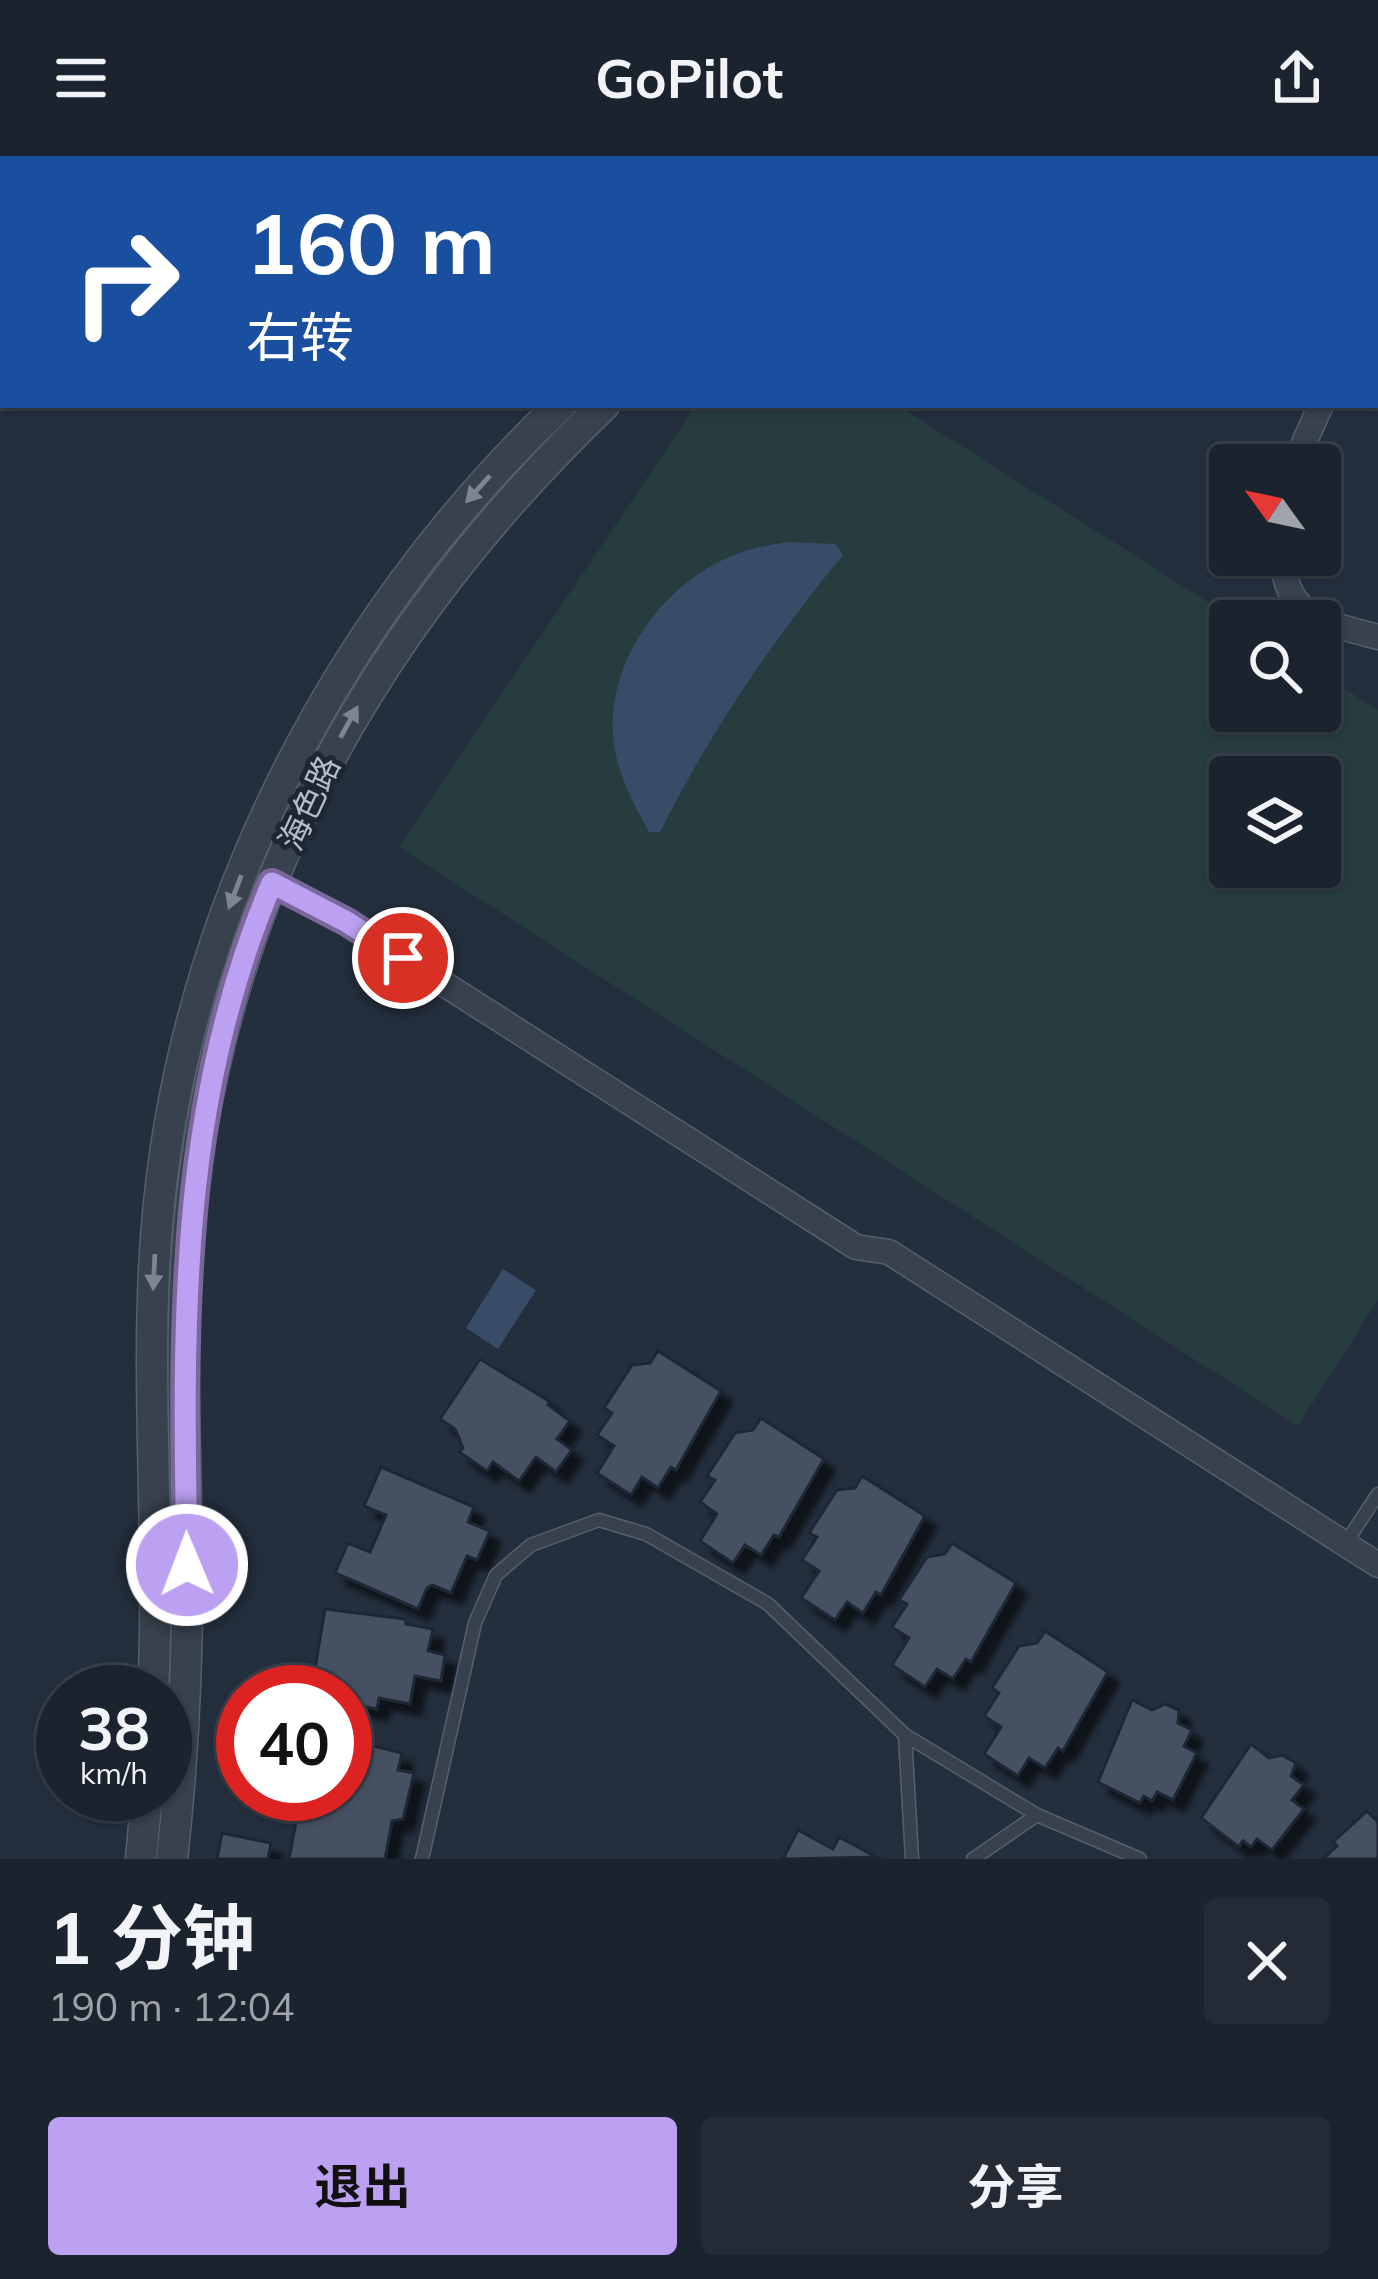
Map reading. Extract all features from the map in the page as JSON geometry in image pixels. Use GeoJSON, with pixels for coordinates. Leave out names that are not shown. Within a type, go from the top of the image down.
{"type":"FeatureCollection","features":[{"type":"Feature","properties":{"kind":"street","name":"海色路"},"geometry":{"type":"LineString","coordinates":[[154,1665],[152,1353],[159,1200],[182,1067],[219,934],[290,768],[370,629],[458,512],[557,408]]}},
{"type":"Feature","properties":{"kind":"street","name":"海色路"},"geometry":{"type":"LineString","coordinates":[[172,1859],[186,1647],[183,1334],[191,1202],[207,1099],[230,1003],[272,883],[342,734],[419,613],[520,488],[601,408]]}},
{"type":"Feature","properties":{"kind":"street"},"geometry":{"type":"LineString","coordinates":[[1303,444],[1320,408]]}},
{"type":"Feature","properties":{"kind":"street"},"geometry":{"type":"LineString","coordinates":[[1285,576],[1300,608],[1328,623],[1378,637]]}},
{"type":"Feature","properties":{"kind":"street"},"geometry":{"type":"LineString","coordinates":[[272,883],[347,922],[856,1247],[889,1252],[1378,1565]]}},
{"type":"Feature","properties":{"kind":"street"},"geometry":{"type":"LineString","coordinates":[[141,1859],[145,1821]]}},
{"type":"Feature","properties":{"kind":"lane"},"geometry":{"type":"LineString","coordinates":[[1346,1544],[1378,1494]]}},
{"type":"Feature","properties":{"kind":"lane"},"geometry":{"type":"LineString","coordinates":[[422,1859],[475,1623],[496,1575],[531,1545],[599,1520],[646,1534],[768,1604],[905,1735],[1037,1815],[1140,1859]]}},
{"type":"Feature","properties":{"kind":"lane"},"geometry":{"type":"LineString","coordinates":[[905,1735],[912,1859]]}},
{"type":"Feature","properties":{"kind":"lane"},"geometry":{"type":"LineString","coordinates":[[973,1859],[1037,1815]]}},
{"type":"Feature","properties":{"kind":"green space"},"geometry":{"type":"Polygon","coordinates":[[[694,408],[902,408],[1209,603],[1209,732],[1341,732],[1341,686],[1378,710],[1378,1300],[1298,1426],[399,847],[694,408]]]}},
{"type":"Feature","properties":{"kind":"water"},"geometry":{"type":"Polygon","coordinates":[[[787,542],[836,544],[843,555],[744,688],[660,832],[649,832],[616,756],[616,692],[626,661],[662,606],[686,583],[742,552],[787,542]]]}},
{"type":"Feature","properties":{"kind":"water"},"geometry":{"type":"Polygon","coordinates":[[[503,1269],[536,1290],[498,1349],[466,1328],[503,1269]]]}},
{"type":"Feature","properties":{"kind":"building"},"geometry":{"type":"Polygon","coordinates":[[[658,1351],[721,1391],[676,1470],[671,1467],[658,1488],[642,1477],[631,1495],[597,1473],[614,1446],[597,1435],[612,1413],[604,1408],[632,1365],[650,1363],[658,1351]]]}},
{"type":"Feature","properties":{"kind":"building"},"geometry":{"type":"Polygon","coordinates":[[[480,1359],[549,1401],[570,1421],[557,1439],[572,1450],[556,1472],[536,1457],[519,1481],[493,1462],[487,1471],[459,1452],[463,1448],[455,1429],[440,1419],[480,1359]]]}},
{"type":"Feature","properties":{"kind":"building"},"geometry":{"type":"Polygon","coordinates":[[[761,1418],[824,1459],[779,1537],[774,1535],[761,1555],[745,1545],[733,1563],[700,1541],[717,1514],[700,1502],[715,1480],[707,1476],[735,1433],[753,1430],[761,1418]]]}},
{"type":"Feature","properties":{"kind":"building"},"geometry":{"type":"Polygon","coordinates":[[[381,1467],[474,1507],[468,1522],[490,1531],[477,1560],[467,1556],[451,1593],[432,1585],[418,1609],[335,1573],[348,1543],[370,1552],[386,1515],[364,1506],[381,1467]]]}},
{"type":"Feature","properties":{"kind":"building"},"geometry":{"type":"Polygon","coordinates":[[[862,1476],[925,1516],[881,1595],[876,1592],[863,1613],[847,1602],[835,1620],[801,1598],[819,1571],[802,1560],[817,1537],[809,1533],[837,1490],[855,1488],[862,1476]]]}},
{"type":"Feature","properties":{"kind":"building"},"geometry":{"type":"Polygon","coordinates":[[[952,1543],[1016,1583],[971,1662],[966,1659],[953,1679],[937,1669],[925,1687],[892,1665],[909,1638],[892,1627],[907,1604],[899,1600],[927,1557],[945,1554],[952,1543]]]}},
{"type":"Feature","properties":{"kind":"building"},"geometry":{"type":"Polygon","coordinates":[[[325,1609],[405,1619],[406,1624],[433,1629],[428,1651],[445,1655],[441,1681],[415,1676],[410,1704],[379,1698],[377,1709],[372,1708],[372,1665],[316,1665],[325,1609]]]}},
{"type":"Feature","properties":{"kind":"building"},"geometry":{"type":"Polygon","coordinates":[[[1045,1631],[1108,1672],[1063,1751],[1058,1748],[1045,1768],[1029,1758],[1018,1776],[984,1754],[1001,1727],[984,1716],[999,1693],[992,1688],[1019,1646],[1037,1643],[1045,1631]]]}},
{"type":"Feature","properties":{"kind":"building"},"geometry":{"type":"Polygon","coordinates":[[[1132,1700],[1152,1710],[1165,1704],[1179,1710],[1178,1723],[1192,1730],[1184,1746],[1197,1753],[1173,1800],[1157,1792],[1152,1801],[1144,1796],[1140,1803],[1098,1782],[1132,1700]]]}},
{"type":"Feature","properties":{"kind":"building"},"geometry":{"type":"Polygon","coordinates":[[[1251,1744],[1269,1758],[1282,1755],[1296,1763],[1291,1776],[1304,1785],[1292,1800],[1304,1809],[1272,1850],[1257,1839],[1251,1847],[1243,1841],[1239,1847],[1201,1818],[1251,1744]]]}},
{"type":"Feature","properties":{"kind":"building"},"geometry":{"type":"Polygon","coordinates":[[[372,1746],[402,1753],[398,1770],[414,1773],[403,1819],[392,1821],[385,1859],[289,1859],[296,1822],[372,1821],[372,1746]]]}},
{"type":"Feature","properties":{"kind":"building"},"geometry":{"type":"Polygon","coordinates":[[[1367,1811],[1378,1822],[1378,1859],[1323,1859],[1337,1846],[1333,1842],[1367,1811]]]}},
{"type":"Feature","properties":{"kind":"building"},"geometry":{"type":"Polygon","coordinates":[[[798,1830],[833,1849],[839,1837],[876,1857],[783,1859],[798,1830]]]}},
{"type":"Feature","properties":{"kind":"building"},"geometry":{"type":"Polygon","coordinates":[[[222,1833],[271,1843],[268,1859],[217,1859],[222,1833]]]}},
{"type":"Feature","properties":{"kind":"route"},"geometry":{"type":"LineString","coordinates":[[187,1565],[183,1334],[194,1175],[230,1003],[272,883],[403,958]]}}]}
